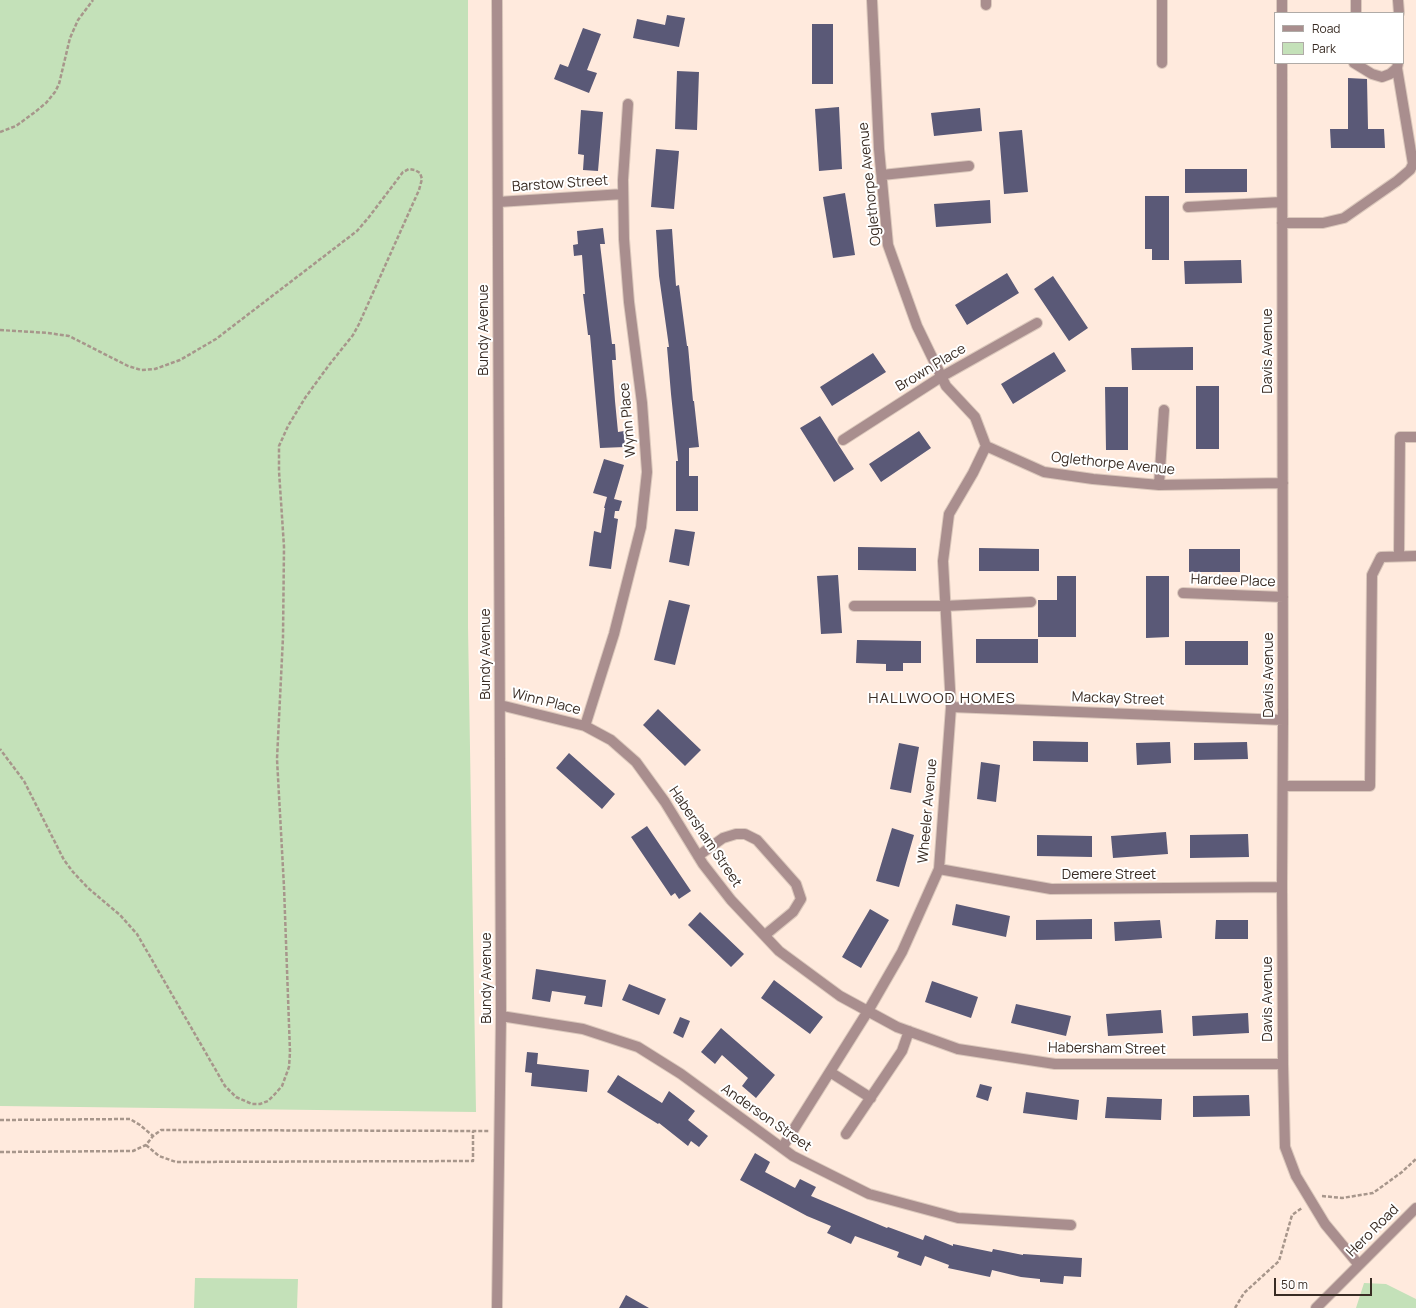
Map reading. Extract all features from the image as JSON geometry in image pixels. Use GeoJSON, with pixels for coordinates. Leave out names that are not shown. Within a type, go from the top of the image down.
{"type":"FeatureCollection","features":[{"type":"Feature","properties":{"kind":"street","name":"Bundy Avenue"},"geometry":{"type":"LineString","coordinates":[[497,0],[501,1016],[497,1308]]}},
{"type":"Feature","properties":{"kind":"street","name":"Oglethorpe Avenue"},"geometry":{"type":"LineString","coordinates":[[872,0],[879,149],[888,244],[916,326],[946,386],[975,417],[986,446],[1044,472],[1093,479],[1160,485],[1283,483]]}},
{"type":"Feature","properties":{"kind":"street"},"geometry":{"type":"LineString","coordinates":[[1162,0],[1162,63]]}},
{"type":"Feature","properties":{"kind":"street"},"geometry":{"type":"LineString","coordinates":[[1282,0],[1282,12]]}},
{"type":"Feature","properties":{"kind":"street"},"geometry":{"type":"LineString","coordinates":[[1356,0],[1356,12]]}},
{"type":"Feature","properties":{"kind":"street"},"geometry":{"type":"LineString","coordinates":[[1398,0],[1399,12]]}},
{"type":"Feature","properties":{"kind":"street","name":"Davis Avenue"},"geometry":{"type":"LineString","coordinates":[[1282,64],[1282,888],[1285,1147],[1296,1176],[1325,1224],[1359,1265]]}},
{"type":"Feature","properties":{"kind":"street"},"geometry":{"type":"LineString","coordinates":[[1356,64],[1372,74],[1382,77],[1390,74],[1397,65]]}},
{"type":"Feature","properties":{"kind":"street"},"geometry":{"type":"LineString","coordinates":[[1282,223],[1323,223],[1344,218],[1397,181],[1410,170],[1413,164],[1397,65]]}},
{"type":"Feature","properties":{"kind":"street","name":"Wynn Place"},"geometry":{"type":"LineString","coordinates":[[585,726],[614,634],[641,527],[647,472],[642,403],[629,302],[624,239],[623,194],[628,104]]}},
{"type":"Feature","properties":{"kind":"street"},"geometry":{"type":"LineString","coordinates":[[882,175],[969,166]]}},
{"type":"Feature","properties":{"kind":"street","name":"Barstow Street"},"geometry":{"type":"LineString","coordinates":[[498,202],[623,194]]}},
{"type":"Feature","properties":{"kind":"street"},"geometry":{"type":"LineString","coordinates":[[1188,207],[1282,202]]}},
{"type":"Feature","properties":{"kind":"street","name":"Brown Place"},"geometry":{"type":"LineString","coordinates":[[843,440],[942,377],[1036,323]]}},
{"type":"Feature","properties":{"kind":"street"},"geometry":{"type":"LineString","coordinates":[[1160,485],[1164,410]]}},
{"type":"Feature","properties":{"kind":"street"},"geometry":{"type":"LineString","coordinates":[[1399,556],[1400,437],[1416,437]]}},
{"type":"Feature","properties":{"kind":"street","name":"Wheeler Avenue"},"geometry":{"type":"LineString","coordinates":[[782,1148],[868,1011],[902,952],[939,869],[951,707],[942,561],[949,514],[973,474],[986,446]]}},
{"type":"Feature","properties":{"kind":"street"},"geometry":{"type":"LineString","coordinates":[[1283,786],[1370,786],[1372,575],[1381,557],[1416,556]]}},
{"type":"Feature","properties":{"kind":"street","name":"Hardee Place"},"geometry":{"type":"LineString","coordinates":[[1183,593],[1283,597]]}},
{"type":"Feature","properties":{"kind":"street"},"geometry":{"type":"LineString","coordinates":[[854,606],[944,606],[1032,602]]}},
{"type":"Feature","properties":{"kind":"street","name":"Winn Place"},"geometry":{"type":"LineString","coordinates":[[500,705],[585,726]]}},
{"type":"Feature","properties":{"kind":"street","name":"Mackay Street"},"geometry":{"type":"LineString","coordinates":[[951,707],[1283,720]]}},
{"type":"Feature","properties":{"kind":"street","name":"Habersham Street"},"geometry":{"type":"LineString","coordinates":[[585,726],[611,740],[636,762],[665,802],[698,856],[731,900],[779,950],[840,996],[897,1027],[958,1049],[1055,1064],[1283,1064]]}},
{"type":"Feature","properties":{"kind":"street"},"geometry":{"type":"LineString","coordinates":[[698,856],[723,838],[736,834],[745,834],[757,840],[796,884],[801,899],[793,912],[764,935]]}},
{"type":"Feature","properties":{"kind":"street","name":"Demere Street"},"geometry":{"type":"LineString","coordinates":[[939,869],[1051,889],[1282,888]]}},
{"type":"Feature","properties":{"kind":"street","name":"Anderson Street"},"geometry":{"type":"LineString","coordinates":[[501,1016],[583,1029],[638,1047],[681,1074],[793,1156],[869,1194],[958,1218],[1071,1225]]}},
{"type":"Feature","properties":{"kind":"street"},"geometry":{"type":"LineString","coordinates":[[846,1134],[902,1051],[909,1031]]}},
{"type":"Feature","properties":{"kind":"street"},"geometry":{"type":"LineString","coordinates":[[830,1072],[870,1098]]}},
{"type":"Feature","properties":{"kind":"street","name":"Hero Road"},"geometry":{"type":"LineString","coordinates":[[1316,1308],[1416,1208]]}},
{"type":"Feature","properties":{"kind":"path"},"geometry":{"type":"LineString","coordinates":[[0,132],[16,126],[46,103],[55,92],[59,84],[70,38],[78,20],[93,0]]}},
{"type":"Feature","properties":{"kind":"path"},"geometry":{"type":"LineString","coordinates":[[0,330],[69,336],[128,366],[141,370],[155,369],[180,360],[216,339],[357,231],[403,172],[409,169],[420,173],[422,179],[419,190],[359,324],[353,335],[328,365],[305,398],[288,426],[279,446],[284,577],[283,637],[277,759],[284,888],[290,1052],[289,1067],[282,1086],[268,1101],[260,1104],[252,1104],[236,1097],[225,1086],[137,934],[125,919],[88,888],[64,860],[24,781],[0,749]]}},
{"type":"Feature","properties":{"kind":"path"},"geometry":{"type":"LineString","coordinates":[[0,1120],[130,1119],[153,1136]]}},
{"type":"Feature","properties":{"kind":"path"},"geometry":{"type":"LineString","coordinates":[[0,1152],[133,1151],[146,1144],[161,1130],[500,1131]]}},
{"type":"Feature","properties":{"kind":"path"},"geometry":{"type":"LineString","coordinates":[[146,1144],[159,1156],[176,1162],[473,1160],[473,1130]]}},
{"type":"Feature","properties":{"kind":"green space"},"geometry":{"type":"Polygon","coordinates":[[[0,0],[468,0],[468,627],[476,1112],[0,1106],[0,0]]]}},
{"type":"Feature","properties":{"kind":"green space"},"geometry":{"type":"Polygon","coordinates":[[[195,1278],[298,1279],[297,1308],[194,1308],[195,1278]]]}},
{"type":"Feature","properties":{"kind":"green space"},"geometry":{"type":"Polygon","coordinates":[[[1364,1283],[1386,1284],[1416,1299],[1416,1308],[1356,1308],[1364,1283]]]}},
{"type":"Feature","properties":{"kind":"building"},"geometry":{"type":"Polygon","coordinates":[[[667,15],[685,18],[679,47],[633,38],[637,19],[665,25],[667,15]]]}},
{"type":"Feature","properties":{"kind":"building"},"geometry":{"type":"Polygon","coordinates":[[[812,24],[833,24],[833,84],[812,84],[812,24]]]}},
{"type":"Feature","properties":{"kind":"building"},"geometry":{"type":"Polygon","coordinates":[[[583,28],[601,34],[587,70],[597,73],[589,93],[554,79],[560,64],[568,67],[583,28]]]}},
{"type":"Feature","properties":{"kind":"building"},"geometry":{"type":"Polygon","coordinates":[[[677,71],[699,72],[697,130],[675,129],[677,71]]]}},
{"type":"Feature","properties":{"kind":"building"},"geometry":{"type":"Polygon","coordinates":[[[1348,78],[1367,79],[1368,129],[1384,129],[1385,148],[1331,148],[1330,129],[1348,129],[1348,78]]]}},
{"type":"Feature","properties":{"kind":"building"},"geometry":{"type":"Polygon","coordinates":[[[839,107],[842,169],[819,171],[815,109],[839,107]]]}},
{"type":"Feature","properties":{"kind":"building"},"geometry":{"type":"Polygon","coordinates":[[[980,108],[982,131],[934,136],[931,113],[980,108]]]}},
{"type":"Feature","properties":{"kind":"building"},"geometry":{"type":"Polygon","coordinates":[[[581,110],[603,112],[598,171],[583,170],[584,155],[578,154],[581,110]]]}},
{"type":"Feature","properties":{"kind":"building"},"geometry":{"type":"Polygon","coordinates":[[[1022,130],[1028,192],[1004,194],[999,132],[1022,130]]]}},
{"type":"Feature","properties":{"kind":"building"},"geometry":{"type":"Polygon","coordinates":[[[656,149],[679,151],[674,209],[651,207],[656,149]]]}},
{"type":"Feature","properties":{"kind":"building"},"geometry":{"type":"Polygon","coordinates":[[[1185,169],[1247,169],[1247,192],[1185,193],[1185,169]]]}},
{"type":"Feature","properties":{"kind":"building"},"geometry":{"type":"Polygon","coordinates":[[[845,193],[855,255],[833,258],[823,197],[845,193]]]}},
{"type":"Feature","properties":{"kind":"building"},"geometry":{"type":"Polygon","coordinates":[[[1145,196],[1169,196],[1169,260],[1152,260],[1152,249],[1145,249],[1145,196]]]}},
{"type":"Feature","properties":{"kind":"building"},"geometry":{"type":"Polygon","coordinates":[[[990,200],[991,223],[936,227],[934,204],[990,200]]]}},
{"type":"Feature","properties":{"kind":"building"},"geometry":{"type":"Polygon","coordinates":[[[603,228],[605,244],[600,244],[612,344],[615,344],[616,360],[612,360],[618,432],[624,431],[625,447],[600,448],[590,335],[588,335],[583,294],[585,294],[582,255],[574,256],[573,245],[578,244],[577,231],[603,228]]]}},
{"type":"Feature","properties":{"kind":"building"},"geometry":{"type":"Polygon","coordinates":[[[672,229],[676,286],[679,285],[688,346],[699,447],[689,448],[689,476],[698,476],[698,511],[676,511],[676,461],[678,461],[667,347],[669,347],[659,276],[656,230],[672,229]]]}},
{"type":"Feature","properties":{"kind":"building"},"geometry":{"type":"Polygon","coordinates":[[[1241,260],[1242,283],[1185,284],[1184,261],[1241,260]]]}},
{"type":"Feature","properties":{"kind":"building"},"geometry":{"type":"Polygon","coordinates":[[[1007,273],[1019,293],[967,325],[955,305],[1007,273]]]}},
{"type":"Feature","properties":{"kind":"building"},"geometry":{"type":"Polygon","coordinates":[[[1053,276],[1088,328],[1069,341],[1034,289],[1053,276]]]}},
{"type":"Feature","properties":{"kind":"building"},"geometry":{"type":"Polygon","coordinates":[[[1193,347],[1193,370],[1132,370],[1131,348],[1193,347]]]}},
{"type":"Feature","properties":{"kind":"building"},"geometry":{"type":"Polygon","coordinates":[[[1054,352],[1066,371],[1013,404],[1001,384],[1054,352]]]}},
{"type":"Feature","properties":{"kind":"building"},"geometry":{"type":"Polygon","coordinates":[[[873,353],[886,372],[832,406],[820,387],[873,353]]]}},
{"type":"Feature","properties":{"kind":"building"},"geometry":{"type":"Polygon","coordinates":[[[1196,386],[1219,386],[1219,449],[1196,449],[1196,386]]]}},
{"type":"Feature","properties":{"kind":"building"},"geometry":{"type":"Polygon","coordinates":[[[1105,387],[1128,387],[1128,450],[1106,450],[1105,387]]]}},
{"type":"Feature","properties":{"kind":"building"},"geometry":{"type":"Polygon","coordinates":[[[820,416],[854,469],[834,482],[800,428],[820,416]]]}},
{"type":"Feature","properties":{"kind":"building"},"geometry":{"type":"Polygon","coordinates":[[[919,431],[931,448],[881,482],[869,464],[919,431]]]}},
{"type":"Feature","properties":{"kind":"building"},"geometry":{"type":"Polygon","coordinates":[[[604,459],[624,465],[614,499],[622,501],[619,511],[615,511],[614,518],[618,519],[611,569],[589,566],[594,531],[601,533],[607,497],[593,493],[604,459]]]}},
{"type":"Feature","properties":{"kind":"building"},"geometry":{"type":"Polygon","coordinates":[[[675,529],[695,532],[689,566],[669,562],[675,529]]]}},
{"type":"Feature","properties":{"kind":"building"},"geometry":{"type":"Polygon","coordinates":[[[858,547],[916,548],[916,571],[858,570],[858,547]]]}},
{"type":"Feature","properties":{"kind":"building"},"geometry":{"type":"Polygon","coordinates":[[[979,548],[1039,549],[1039,571],[979,571],[979,548]]]}},
{"type":"Feature","properties":{"kind":"building"},"geometry":{"type":"Polygon","coordinates":[[[1189,549],[1240,549],[1240,572],[1189,572],[1189,549]]]}},
{"type":"Feature","properties":{"kind":"building"},"geometry":{"type":"Polygon","coordinates":[[[838,575],[842,633],[821,634],[817,576],[838,575]]]}},
{"type":"Feature","properties":{"kind":"building"},"geometry":{"type":"Polygon","coordinates":[[[1057,576],[1076,576],[1076,637],[1038,637],[1038,600],[1057,600],[1057,576]]]}},
{"type":"Feature","properties":{"kind":"building"},"geometry":{"type":"Polygon","coordinates":[[[1146,576],[1169,576],[1169,637],[1146,638],[1146,576]]]}},
{"type":"Feature","properties":{"kind":"building"},"geometry":{"type":"Polygon","coordinates":[[[669,600],[690,605],[675,665],[654,660],[669,600]]]}},
{"type":"Feature","properties":{"kind":"building"},"geometry":{"type":"Polygon","coordinates":[[[976,639],[1038,639],[1038,663],[976,663],[976,639]]]}},
{"type":"Feature","properties":{"kind":"building"},"geometry":{"type":"Polygon","coordinates":[[[857,640],[921,641],[921,663],[903,663],[903,671],[886,671],[886,664],[856,663],[857,640]]]}},
{"type":"Feature","properties":{"kind":"building"},"geometry":{"type":"Polygon","coordinates":[[[1185,641],[1248,641],[1248,665],[1185,665],[1185,641]]]}},
{"type":"Feature","properties":{"kind":"building"},"geometry":{"type":"Polygon","coordinates":[[[658,709],[701,750],[685,766],[643,725],[658,709]]]}},
{"type":"Feature","properties":{"kind":"building"},"geometry":{"type":"Polygon","coordinates":[[[1033,741],[1088,742],[1088,762],[1033,761],[1033,741]]]}},
{"type":"Feature","properties":{"kind":"building"},"geometry":{"type":"Polygon","coordinates":[[[1170,742],[1171,763],[1137,765],[1136,743],[1170,742]]]}},
{"type":"Feature","properties":{"kind":"building"},"geometry":{"type":"Polygon","coordinates":[[[1247,742],[1248,759],[1194,760],[1194,743],[1247,742]]]}},
{"type":"Feature","properties":{"kind":"building"},"geometry":{"type":"Polygon","coordinates":[[[899,743],[919,747],[911,793],[890,789],[899,743]]]}},
{"type":"Feature","properties":{"kind":"building"},"geometry":{"type":"Polygon","coordinates":[[[569,753],[615,794],[602,809],[556,768],[569,753]]]}},
{"type":"Feature","properties":{"kind":"building"},"geometry":{"type":"Polygon","coordinates":[[[981,762],[1000,765],[996,802],[977,799],[981,762]]]}},
{"type":"Feature","properties":{"kind":"building"},"geometry":{"type":"Polygon","coordinates":[[[647,826],[691,891],[679,899],[675,893],[671,896],[631,837],[647,826]]]}},
{"type":"Feature","properties":{"kind":"building"},"geometry":{"type":"Polygon","coordinates":[[[892,828],[914,835],[899,887],[876,881],[892,828]]]}},
{"type":"Feature","properties":{"kind":"building"},"geometry":{"type":"Polygon","coordinates":[[[1166,832],[1168,854],[1113,858],[1111,836],[1166,832]]]}},
{"type":"Feature","properties":{"kind":"building"},"geometry":{"type":"Polygon","coordinates":[[[1248,834],[1249,857],[1190,858],[1190,835],[1248,834]]]}},
{"type":"Feature","properties":{"kind":"building"},"geometry":{"type":"Polygon","coordinates":[[[1037,835],[1092,836],[1092,857],[1037,856],[1037,835]]]}},
{"type":"Feature","properties":{"kind":"building"},"geometry":{"type":"Polygon","coordinates":[[[956,904],[1010,916],[1006,937],[952,925],[956,904]]]}},
{"type":"Feature","properties":{"kind":"building"},"geometry":{"type":"Polygon","coordinates":[[[870,909],[889,920],[861,968],[842,957],[870,909]]]}},
{"type":"Feature","properties":{"kind":"building"},"geometry":{"type":"Polygon","coordinates":[[[700,912],[744,954],[731,967],[688,925],[700,912]]]}},
{"type":"Feature","properties":{"kind":"building"},"geometry":{"type":"Polygon","coordinates":[[[1092,919],[1092,939],[1036,940],[1036,920],[1092,919]]]}},
{"type":"Feature","properties":{"kind":"building"},"geometry":{"type":"Polygon","coordinates":[[[1160,920],[1162,938],[1115,941],[1114,922],[1160,920]]]}},
{"type":"Feature","properties":{"kind":"building"},"geometry":{"type":"Polygon","coordinates":[[[1216,920],[1248,920],[1248,939],[1215,939],[1216,920]]]}},
{"type":"Feature","properties":{"kind":"building"},"geometry":{"type":"Polygon","coordinates":[[[536,969],[606,980],[602,1007],[584,1004],[586,996],[552,991],[550,1002],[532,999],[536,969]]]}},
{"type":"Feature","properties":{"kind":"building"},"geometry":{"type":"Polygon","coordinates":[[[774,980],[823,1017],[810,1034],[761,998],[774,980]]]}},
{"type":"Feature","properties":{"kind":"building"},"geometry":{"type":"Polygon","coordinates":[[[932,981],[978,997],[971,1018],[925,1002],[932,981]]]}},
{"type":"Feature","properties":{"kind":"building"},"geometry":{"type":"Polygon","coordinates":[[[629,984],[666,999],[659,1015],[622,1000],[629,984]]]}},
{"type":"Feature","properties":{"kind":"building"},"geometry":{"type":"Polygon","coordinates":[[[1016,1004],[1071,1016],[1066,1036],[1011,1023],[1016,1004]]]}},
{"type":"Feature","properties":{"kind":"building"},"geometry":{"type":"Polygon","coordinates":[[[1161,1010],[1163,1033],[1108,1036],[1106,1014],[1161,1010]]]}},
{"type":"Feature","properties":{"kind":"building"},"geometry":{"type":"Polygon","coordinates":[[[1248,1013],[1249,1033],[1193,1036],[1192,1016],[1248,1013]]]}},
{"type":"Feature","properties":{"kind":"building"},"geometry":{"type":"Polygon","coordinates":[[[680,1017],[690,1021],[683,1038],[673,1033],[680,1017]]]}},
{"type":"Feature","properties":{"kind":"building"},"geometry":{"type":"Polygon","coordinates":[[[721,1028],[775,1075],[756,1098],[742,1086],[748,1078],[722,1055],[715,1064],[701,1052],[721,1028]]]}},
{"type":"Feature","properties":{"kind":"building"},"geometry":{"type":"Polygon","coordinates":[[[527,1052],[538,1053],[537,1064],[589,1070],[587,1092],[531,1086],[532,1073],[525,1072],[527,1052]]]}},
{"type":"Feature","properties":{"kind":"building"},"geometry":{"type":"Polygon","coordinates":[[[618,1075],[662,1103],[669,1091],[695,1111],[688,1120],[708,1136],[699,1147],[691,1141],[688,1146],[659,1123],[658,1124],[607,1092],[618,1075]]]}},
{"type":"Feature","properties":{"kind":"building"},"geometry":{"type":"Polygon","coordinates":[[[980,1084],[992,1087],[988,1101],[976,1097],[980,1084]]]}},
{"type":"Feature","properties":{"kind":"building"},"geometry":{"type":"Polygon","coordinates":[[[1026,1092],[1079,1100],[1077,1120],[1023,1113],[1026,1092]]]}},
{"type":"Feature","properties":{"kind":"building"},"geometry":{"type":"Polygon","coordinates":[[[1249,1095],[1250,1116],[1193,1117],[1193,1096],[1249,1095]]]}},
{"type":"Feature","properties":{"kind":"building"},"geometry":{"type":"Polygon","coordinates":[[[1107,1097],[1162,1099],[1161,1120],[1105,1118],[1107,1097]]]}},
{"type":"Feature","properties":{"kind":"building"},"geometry":{"type":"Polygon","coordinates":[[[755,1153],[770,1162],[765,1172],[795,1188],[800,1179],[816,1187],[811,1196],[887,1228],[888,1227],[923,1240],[925,1235],[953,1246],[953,1244],[992,1252],[993,1249],[1023,1255],[1082,1258],[1081,1277],[1064,1276],[1063,1284],[1040,1282],[1040,1279],[1021,1277],[992,1270],[990,1277],[948,1268],[949,1265],[925,1256],[921,1266],[897,1257],[899,1252],[855,1236],[851,1244],[827,1233],[831,1226],[807,1216],[740,1180],[755,1153]]]}},
{"type":"Feature","properties":{"kind":"building"},"geometry":{"type":"Polygon","coordinates":[[[626,1295],[649,1308],[619,1308],[626,1295]]]}},
{"type":"Feature","properties":{"kind":"district","name":"HALLWOOD HOMES"},"geometry":{"type":"Point","coordinates":[942,699]}}]}
